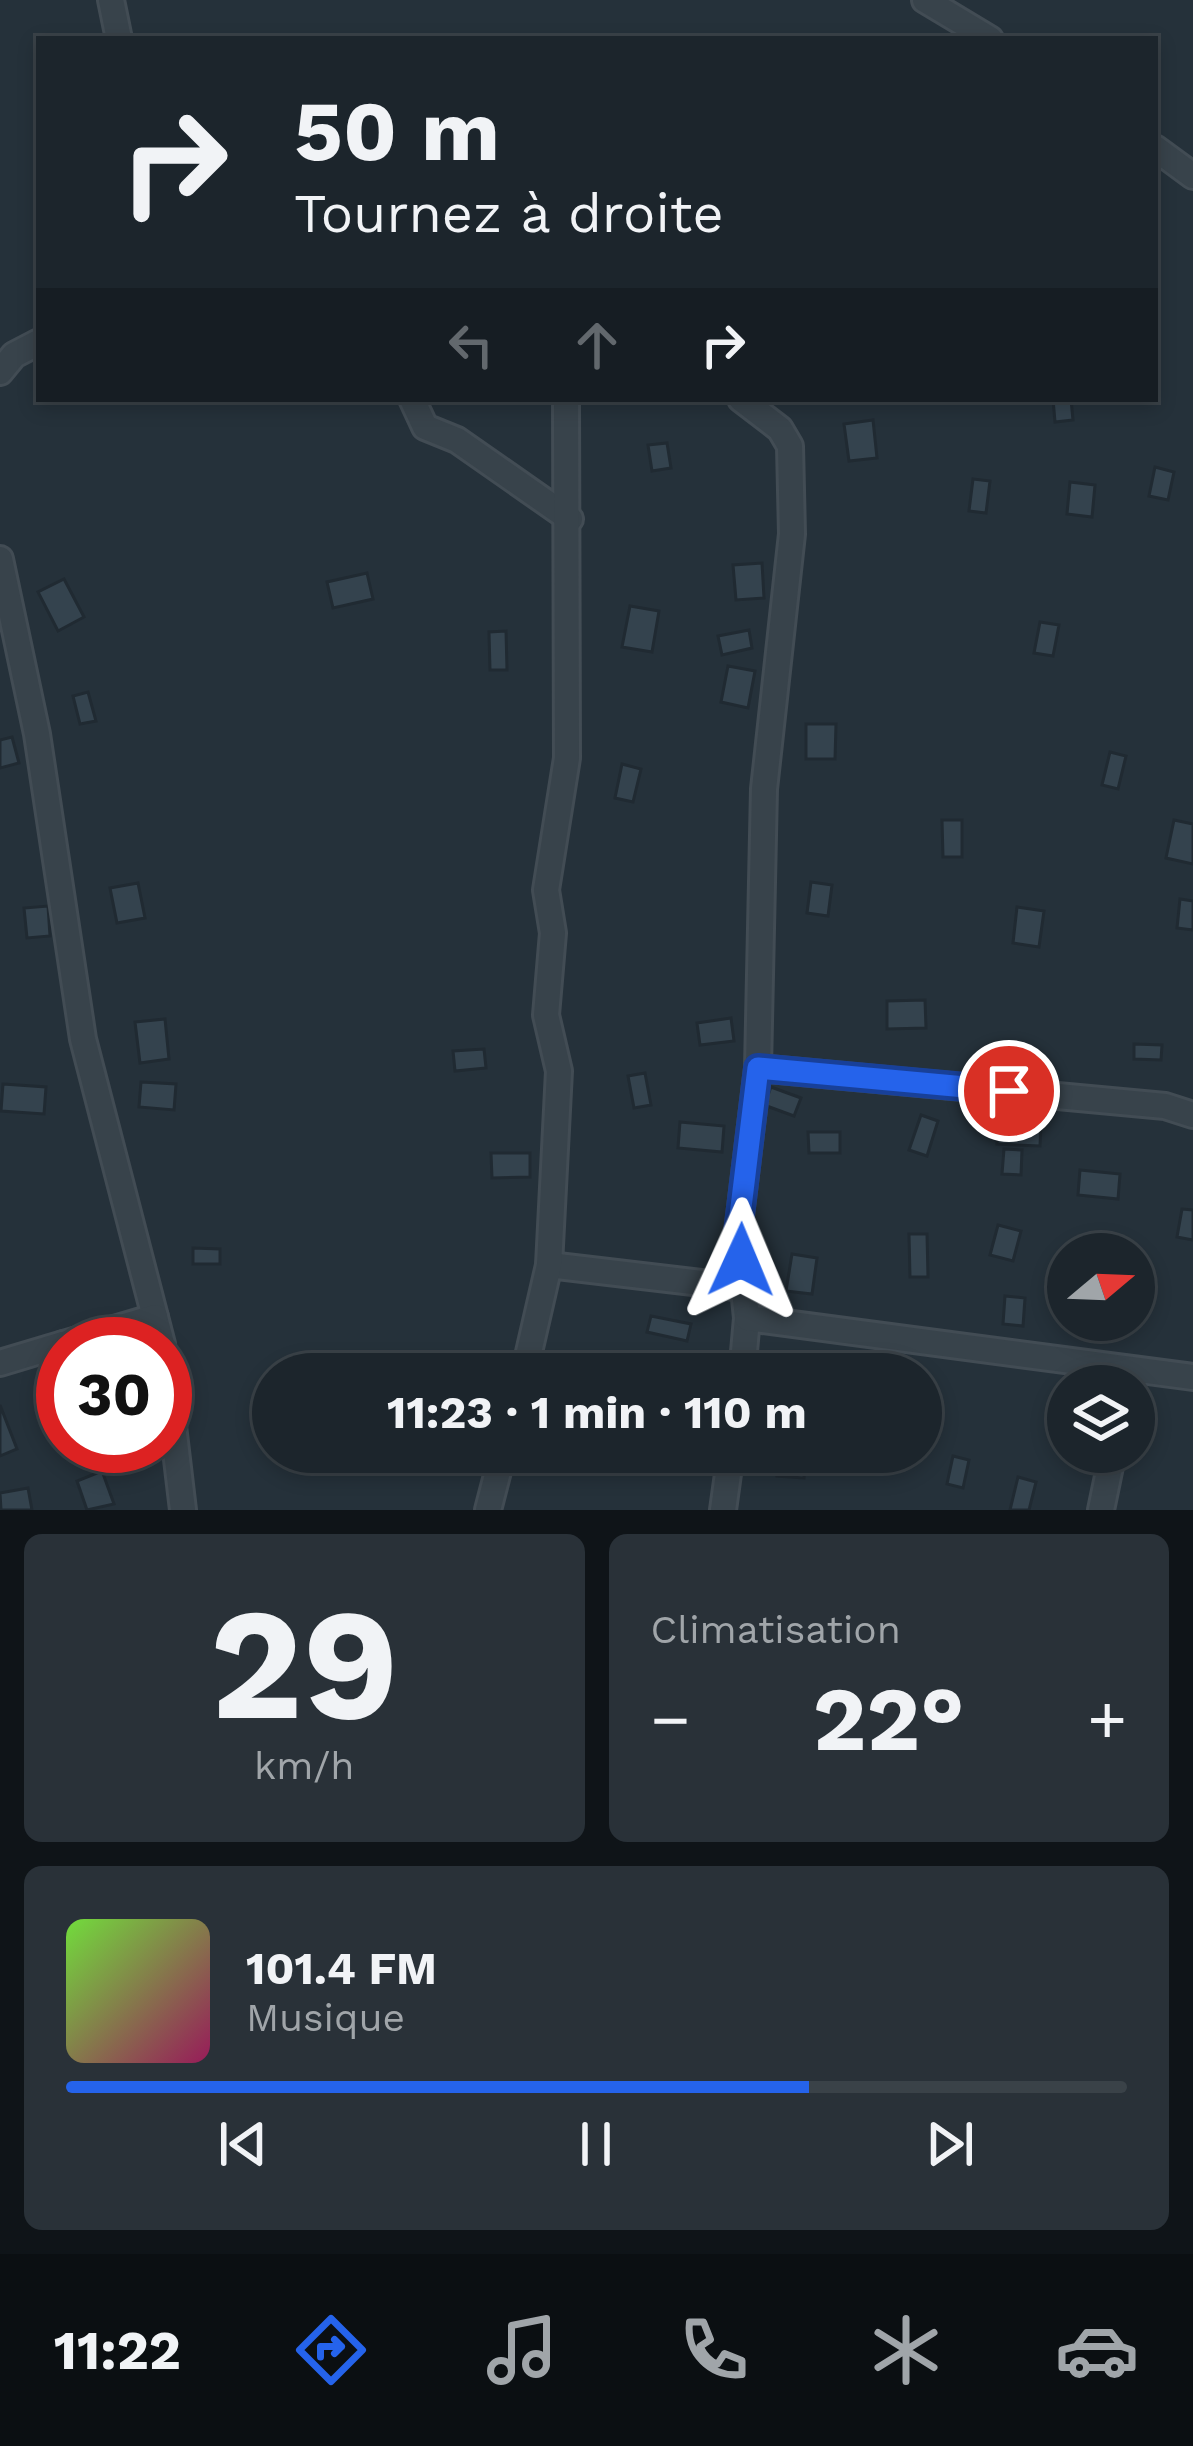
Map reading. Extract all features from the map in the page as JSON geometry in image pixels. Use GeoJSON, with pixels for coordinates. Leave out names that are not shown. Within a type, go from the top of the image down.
{"type":"FeatureCollection","features":[{"type":"Feature","properties":{"kind":"street"},"geometry":{"type":"LineString","coordinates":[[111,0],[118,36]]}},
{"type":"Feature","properties":{"kind":"street"},"geometry":{"type":"LineString","coordinates":[[925,0],[985,36]]}},
{"type":"Feature","properties":{"kind":"street"},"geometry":{"type":"LineString","coordinates":[[1158,150],[1193,176]]}},
{"type":"Feature","properties":{"kind":"street"},"geometry":{"type":"LineString","coordinates":[[0,372],[14,355],[36,344]]}},
{"type":"Feature","properties":{"kind":"street"},"geometry":{"type":"LineString","coordinates":[[413,402],[424,427],[457,440],[570,519]]}},
{"type":"Feature","properties":{"kind":"street"},"geometry":{"type":"LineString","coordinates":[[529,1353],[549,1264],[559,1070],[546,1015],[553,934],[547,890],[567,758],[570,519],[566,402]]}},
{"type":"Feature","properties":{"kind":"street"},"geometry":{"type":"LineString","coordinates":[[744,1353],[747,1318],[738,1232],[758,1068],[764,789],[792,534],[790,446],[780,428],[745,402]]}},
{"type":"Feature","properties":{"kind":"street"},"geometry":{"type":"LineString","coordinates":[[0,559],[37,734],[83,1039],[155,1317]]}},
{"type":"Feature","properties":{"kind":"street"},"geometry":{"type":"LineString","coordinates":[[758,1068],[1165,1106],[1193,1114]]}},
{"type":"Feature","properties":{"kind":"street"},"geometry":{"type":"LineString","coordinates":[[549,1264],[744,1288]]}},
{"type":"Feature","properties":{"kind":"street"},"geometry":{"type":"LineString","coordinates":[[747,1318],[1051,1365]]}},
{"type":"Feature","properties":{"kind":"street"},"geometry":{"type":"LineString","coordinates":[[0,1363],[36,1352]]}},
{"type":"Feature","properties":{"kind":"street"},"geometry":{"type":"LineString","coordinates":[[1155,1377],[1193,1377]]}},
{"type":"Feature","properties":{"kind":"street"},"geometry":{"type":"LineString","coordinates":[[179,1473],[183,1510]]}},
{"type":"Feature","properties":{"kind":"street"},"geometry":{"type":"LineString","coordinates":[[488,1510],[498,1473]]}},
{"type":"Feature","properties":{"kind":"street"},"geometry":{"type":"LineString","coordinates":[[723,1510],[728,1473]]}},
{"type":"Feature","properties":{"kind":"street"},"geometry":{"type":"LineString","coordinates":[[1101,1510],[1109,1473]]}},
{"type":"Feature","properties":{"kind":"building"},"geometry":{"type":"Polygon","coordinates":[[[1053,402],[1071,402],[1073,420],[1055,422],[1053,402]]]}},
{"type":"Feature","properties":{"kind":"building"},"geometry":{"type":"Polygon","coordinates":[[[873,420],[877,458],[849,461],[844,424],[873,420]]]}},
{"type":"Feature","properties":{"kind":"building"},"geometry":{"type":"Polygon","coordinates":[[[667,443],[671,468],[652,471],[648,445],[667,443]]]}},
{"type":"Feature","properties":{"kind":"building"},"geometry":{"type":"Polygon","coordinates":[[[1155,467],[1174,472],[1168,500],[1149,496],[1155,467]]]}},
{"type":"Feature","properties":{"kind":"building"},"geometry":{"type":"Polygon","coordinates":[[[973,479],[990,481],[986,513],[969,511],[973,479]]]}},
{"type":"Feature","properties":{"kind":"building"},"geometry":{"type":"Polygon","coordinates":[[[1070,482],[1095,485],[1092,517],[1067,514],[1070,482]]]}},
{"type":"Feature","properties":{"kind":"building"},"geometry":{"type":"Polygon","coordinates":[[[762,563],[764,598],[736,600],[733,565],[762,563]]]}},
{"type":"Feature","properties":{"kind":"building"},"geometry":{"type":"Polygon","coordinates":[[[367,573],[373,599],[333,608],[327,582],[367,573]]]}},
{"type":"Feature","properties":{"kind":"building"},"geometry":{"type":"Polygon","coordinates":[[[64,579],[84,617],[58,631],[38,592],[64,579]]]}},
{"type":"Feature","properties":{"kind":"building"},"geometry":{"type":"Polygon","coordinates":[[[630,606],[659,611],[652,652],[622,647],[630,606]]]}},
{"type":"Feature","properties":{"kind":"building"},"geometry":{"type":"Polygon","coordinates":[[[1040,622],[1059,625],[1053,656],[1034,653],[1040,622]]]}},
{"type":"Feature","properties":{"kind":"building"},"geometry":{"type":"Polygon","coordinates":[[[749,630],[752,648],[722,655],[718,636],[749,630]]]}},
{"type":"Feature","properties":{"kind":"building"},"geometry":{"type":"Polygon","coordinates":[[[506,631],[507,670],[490,670],[489,632],[506,631]]]}},
{"type":"Feature","properties":{"kind":"building"},"geometry":{"type":"Polygon","coordinates":[[[728,666],[755,671],[748,708],[721,702],[728,666]]]}},
{"type":"Feature","properties":{"kind":"building"},"geometry":{"type":"Polygon","coordinates":[[[88,692],[96,721],[80,724],[73,696],[88,692]]]}},
{"type":"Feature","properties":{"kind":"building"},"geometry":{"type":"Polygon","coordinates":[[[806,724],[836,724],[835,759],[806,759],[806,724]]]}},
{"type":"Feature","properties":{"kind":"building"},"geometry":{"type":"Polygon","coordinates":[[[12,737],[19,763],[0,768],[0,740],[12,737]]]}},
{"type":"Feature","properties":{"kind":"building"},"geometry":{"type":"Polygon","coordinates":[[[1110,752],[1126,756],[1118,789],[1102,785],[1110,752]]]}},
{"type":"Feature","properties":{"kind":"building"},"geometry":{"type":"Polygon","coordinates":[[[622,764],[641,769],[633,802],[615,798],[622,764]]]}},
{"type":"Feature","properties":{"kind":"building"},"geometry":{"type":"Polygon","coordinates":[[[942,820],[962,820],[962,857],[943,857],[942,820]]]}},
{"type":"Feature","properties":{"kind":"building"},"geometry":{"type":"Polygon","coordinates":[[[1174,820],[1193,824],[1193,864],[1166,858],[1174,820]]]}},
{"type":"Feature","properties":{"kind":"building"},"geometry":{"type":"Polygon","coordinates":[[[811,882],[832,885],[828,916],[807,913],[811,882]]]}},
{"type":"Feature","properties":{"kind":"building"},"geometry":{"type":"Polygon","coordinates":[[[138,883],[145,918],[117,923],[110,888],[138,883]]]}},
{"type":"Feature","properties":{"kind":"building"},"geometry":{"type":"Polygon","coordinates":[[[1180,899],[1193,901],[1193,930],[1177,928],[1180,899]]]}},
{"type":"Feature","properties":{"kind":"building"},"geometry":{"type":"Polygon","coordinates":[[[48,906],[50,936],[27,938],[24,908],[48,906]]]}},
{"type":"Feature","properties":{"kind":"building"},"geometry":{"type":"Polygon","coordinates":[[[1017,907],[1044,911],[1039,947],[1013,943],[1017,907]]]}},
{"type":"Feature","properties":{"kind":"building"},"geometry":{"type":"Polygon","coordinates":[[[925,1000],[926,1028],[887,1029],[887,1001],[925,1000]]]}},
{"type":"Feature","properties":{"kind":"building"},"geometry":{"type":"Polygon","coordinates":[[[731,1018],[734,1041],[700,1045],[697,1023],[731,1018]]]}},
{"type":"Feature","properties":{"kind":"building"},"geometry":{"type":"Polygon","coordinates":[[[165,1019],[169,1059],[140,1063],[135,1022],[165,1019]]]}},
{"type":"Feature","properties":{"kind":"building"},"geometry":{"type":"Polygon","coordinates":[[[1134,1044],[1162,1045],[1161,1060],[1134,1059],[1134,1044]]]}},
{"type":"Feature","properties":{"kind":"building"},"geometry":{"type":"Polygon","coordinates":[[[484,1049],[486,1068],[455,1071],[453,1051],[484,1049]]]}},
{"type":"Feature","properties":{"kind":"building"},"geometry":{"type":"Polygon","coordinates":[[[645,1073],[651,1105],[634,1108],[628,1076],[645,1073]]]}},
{"type":"Feature","properties":{"kind":"building"},"geometry":{"type":"Polygon","coordinates":[[[141,1082],[176,1084],[174,1110],[139,1107],[141,1082]]]}},
{"type":"Feature","properties":{"kind":"building"},"geometry":{"type":"Polygon","coordinates":[[[3,1084],[46,1087],[44,1114],[1,1111],[3,1084]]]}},
{"type":"Feature","properties":{"kind":"building"},"geometry":{"type":"Polygon","coordinates":[[[771,1087],[801,1098],[794,1116],[764,1105],[771,1087]]]}},
{"type":"Feature","properties":{"kind":"building"},"geometry":{"type":"Polygon","coordinates":[[[921,1115],[938,1121],[927,1156],[909,1150],[921,1115]]]}},
{"type":"Feature","properties":{"kind":"building"},"geometry":{"type":"Polygon","coordinates":[[[998,1121],[1041,1123],[1040,1146],[997,1144],[998,1121]]]}},
{"type":"Feature","properties":{"kind":"building"},"geometry":{"type":"Polygon","coordinates":[[[680,1122],[724,1126],[722,1152],[678,1148],[680,1122]]]}},
{"type":"Feature","properties":{"kind":"building"},"geometry":{"type":"Polygon","coordinates":[[[808,1132],[840,1132],[840,1153],[809,1153],[808,1132]]]}},
{"type":"Feature","properties":{"kind":"building"},"geometry":{"type":"Polygon","coordinates":[[[1004,1149],[1022,1150],[1021,1175],[1002,1174],[1004,1149]]]}},
{"type":"Feature","properties":{"kind":"building"},"geometry":{"type":"Polygon","coordinates":[[[491,1153],[530,1153],[530,1177],[492,1178],[491,1153]]]}},
{"type":"Feature","properties":{"kind":"building"},"geometry":{"type":"Polygon","coordinates":[[[1080,1170],[1120,1174],[1118,1199],[1078,1195],[1080,1170]]]}},
{"type":"Feature","properties":{"kind":"building"},"geometry":{"type":"Polygon","coordinates":[[[1182,1209],[1193,1210],[1193,1240],[1177,1237],[1182,1209]]]}},
{"type":"Feature","properties":{"kind":"building"},"geometry":{"type":"Polygon","coordinates":[[[998,1225],[1021,1231],[1013,1261],[990,1255],[998,1225]]]}},
{"type":"Feature","properties":{"kind":"building"},"geometry":{"type":"Polygon","coordinates":[[[909,1234],[927,1234],[928,1277],[910,1277],[909,1234]]]}},
{"type":"Feature","properties":{"kind":"building"},"geometry":{"type":"Polygon","coordinates":[[[193,1248],[220,1249],[220,1264],[193,1264],[193,1248]]]}},
{"type":"Feature","properties":{"kind":"building"},"geometry":{"type":"Polygon","coordinates":[[[792,1254],[817,1258],[812,1294],[786,1291],[792,1254]]]}},
{"type":"Feature","properties":{"kind":"building"},"geometry":{"type":"Polygon","coordinates":[[[1005,1296],[1025,1298],[1023,1326],[1003,1324],[1005,1296]]]}},
{"type":"Feature","properties":{"kind":"building"},"geometry":{"type":"Polygon","coordinates":[[[651,1316],[691,1324],[687,1341],[647,1332],[651,1316]]]}},
{"type":"Feature","properties":{"kind":"building"},"geometry":{"type":"Polygon","coordinates":[[[0,1405],[17,1449],[0,1456],[0,1405]]]}},
{"type":"Feature","properties":{"kind":"building"},"geometry":{"type":"Polygon","coordinates":[[[953,1456],[969,1460],[963,1488],[947,1484],[953,1456]]]}},
{"type":"Feature","properties":{"kind":"building"},"geometry":{"type":"Polygon","coordinates":[[[103,1473],[114,1504],[87,1510],[77,1481],[103,1473]]]}},
{"type":"Feature","properties":{"kind":"building"},"geometry":{"type":"Polygon","coordinates":[[[777,1473],[804,1473],[804,1478],[777,1473]]]}},
{"type":"Feature","properties":{"kind":"building"},"geometry":{"type":"Polygon","coordinates":[[[1018,1477],[1036,1482],[1029,1510],[1010,1510],[1018,1477]]]}},
{"type":"Feature","properties":{"kind":"building"},"geometry":{"type":"Polygon","coordinates":[[[28,1488],[32,1510],[1,1510],[0,1493],[28,1488]]]}},
{"type":"Feature","properties":{"kind":"route"},"geometry":{"type":"LineString","coordinates":[[741,1260],[738,1232],[758,1068],[1009,1091]]}}]}
